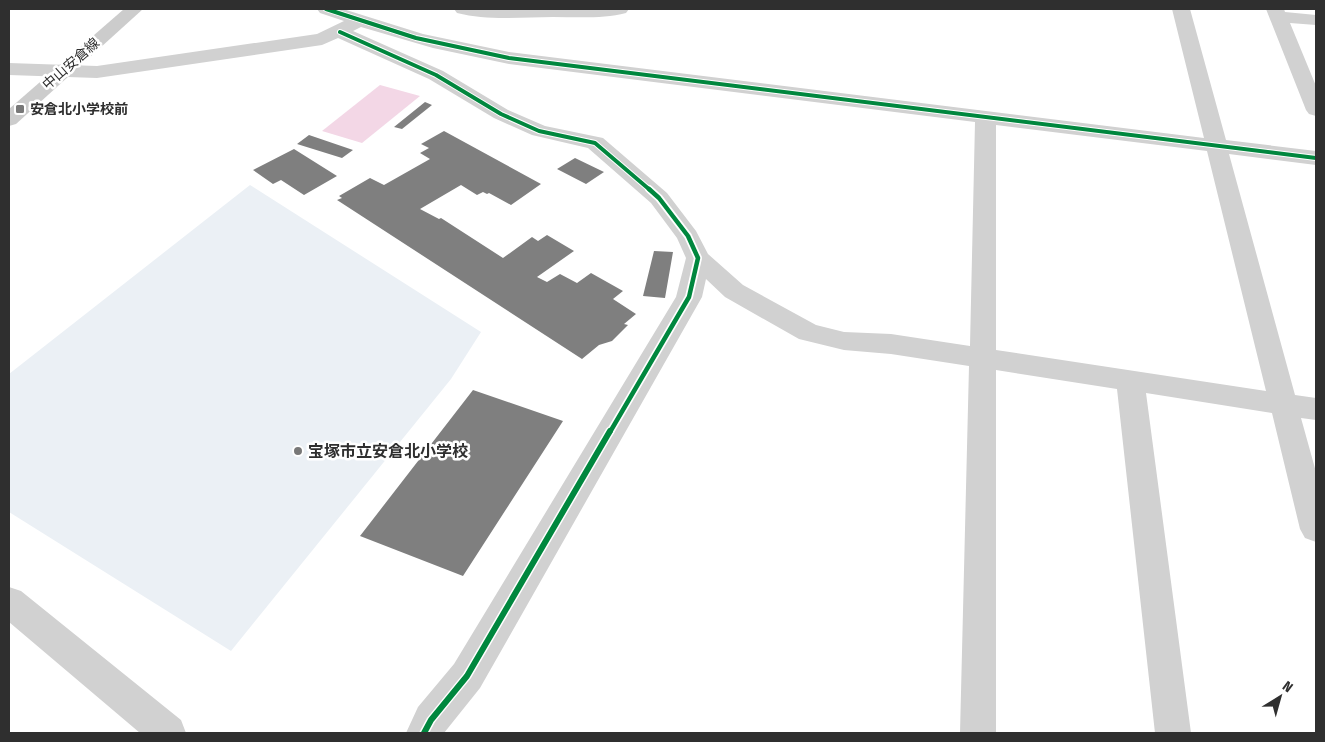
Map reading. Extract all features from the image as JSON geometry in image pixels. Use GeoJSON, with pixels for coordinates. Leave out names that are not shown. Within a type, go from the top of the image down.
{"type":"FeatureCollection","features":[{"type":"Feature","properties":{"kind":"street","name":"中山安倉線"},"geometry":{"type":"LineString","coordinates":[[9,120],[134,9]]}},
{"type":"Feature","properties":{"kind":"street"},"geometry":{"type":"LineString","coordinates":[[326,9],[350,26],[436,74],[501,114],[539,131],[595,143],[659,198],[688,236],[698,258],[734,291],[808,332],[844,341],[891,344],[1316,409]]}},
{"type":"Feature","properties":{"kind":"street"},"geometry":{"type":"LineString","coordinates":[[463,9],[495,12],[604,11],[620,9]]}},
{"type":"Feature","properties":{"kind":"street"},"geometry":{"type":"LineString","coordinates":[[1181,9],[1316,529]]}},
{"type":"Feature","properties":{"kind":"street"},"geometry":{"type":"LineString","coordinates":[[1276,13],[1316,20]]}},
{"type":"Feature","properties":{"kind":"street"},"geometry":{"type":"LineString","coordinates":[[1276,13],[1316,110]]}},
{"type":"Feature","properties":{"kind":"street"},"geometry":{"type":"LineString","coordinates":[[9,69],[97,72],[322,39],[350,26],[473,53],[509,58],[1316,158]]}},
{"type":"Feature","properties":{"kind":"street"},"geometry":{"type":"LineString","coordinates":[[1296,61],[1316,63]]}},
{"type":"Feature","properties":{"kind":"street"},"geometry":{"type":"LineString","coordinates":[[978,733],[986,117]]}},
{"type":"Feature","properties":{"kind":"street"},"geometry":{"type":"LineString","coordinates":[[424,733],[431,720],[467,676],[689,297],[698,258]]}},
{"type":"Feature","properties":{"kind":"street"},"geometry":{"type":"LineString","coordinates":[[1130,380],[1173,733]]}},
{"type":"Feature","properties":{"kind":"street"},"geometry":{"type":"LineString","coordinates":[[9,602],[168,733]]}},
{"type":"Feature","properties":{"kind":"shaded area"},"geometry":{"type":"Polygon","coordinates":[[[380,85],[420,96],[362,143],[322,131],[380,85]]]}},
{"type":"Feature","properties":{"kind":"shaded area"},"geometry":{"type":"Polygon","coordinates":[[[250,185],[481,332],[451,379],[231,651],[9,512],[9,374],[250,185]]]}},
{"type":"Feature","properties":{"kind":"building"},"geometry":{"type":"Polygon","coordinates":[[[425,102],[432,105],[402,129],[394,127],[425,102]]]}},
{"type":"Feature","properties":{"kind":"building"},"geometry":{"type":"Polygon","coordinates":[[[444,131],[541,184],[511,205],[489,193],[483,192],[477,195],[461,185],[420,209],[439,219],[441,218],[503,258],[532,237],[538,241],[547,235],[574,251],[537,277],[547,282],[560,274],[577,283],[591,273],[623,291],[613,299],[636,314],[624,324],[628,325],[612,341],[599,345],[582,359],[337,200],[342,198],[339,196],[370,178],[384,185],[430,159],[420,153],[429,148],[421,144],[444,131]]]}},
{"type":"Feature","properties":{"kind":"building"},"geometry":{"type":"Polygon","coordinates":[[[309,135],[353,150],[342,158],[297,144],[309,135]]]}},
{"type":"Feature","properties":{"kind":"building"},"geometry":{"type":"Polygon","coordinates":[[[294,149],[337,176],[304,195],[281,180],[273,184],[253,170],[294,149]]]}},
{"type":"Feature","properties":{"kind":"building"},"geometry":{"type":"Polygon","coordinates":[[[575,158],[604,172],[586,184],[557,169],[575,158]]]}},
{"type":"Feature","properties":{"kind":"building"},"geometry":{"type":"Polygon","coordinates":[[[654,251],[673,252],[665,298],[643,296],[654,251]]]}},
{"type":"Feature","properties":{"kind":"building"},"geometry":{"type":"Polygon","coordinates":[[[473,390],[563,421],[463,576],[360,536],[473,390]]]}},
{"type":"Feature","properties":{"kind":"cycle path"},"geometry":{"type":"LineString","coordinates":[[326,9],[416,38],[509,58],[1316,158]]}},
{"type":"Feature","properties":{"kind":"cycle path"},"geometry":{"type":"LineString","coordinates":[[340,32],[436,75],[501,114],[539,131],[595,143],[659,198],[688,236],[698,258],[689,297],[467,676],[431,720],[424,733]]}},
{"type":"Feature","properties":{"kind":"place","name":"安倉北小学校前"},"geometry":{"type":"Point","coordinates":[20,109]}},
{"type":"Feature","properties":{"kind":"place","name":"宝塚市立安倉北小学校"},"geometry":{"type":"Point","coordinates":[298,451]}}]}
